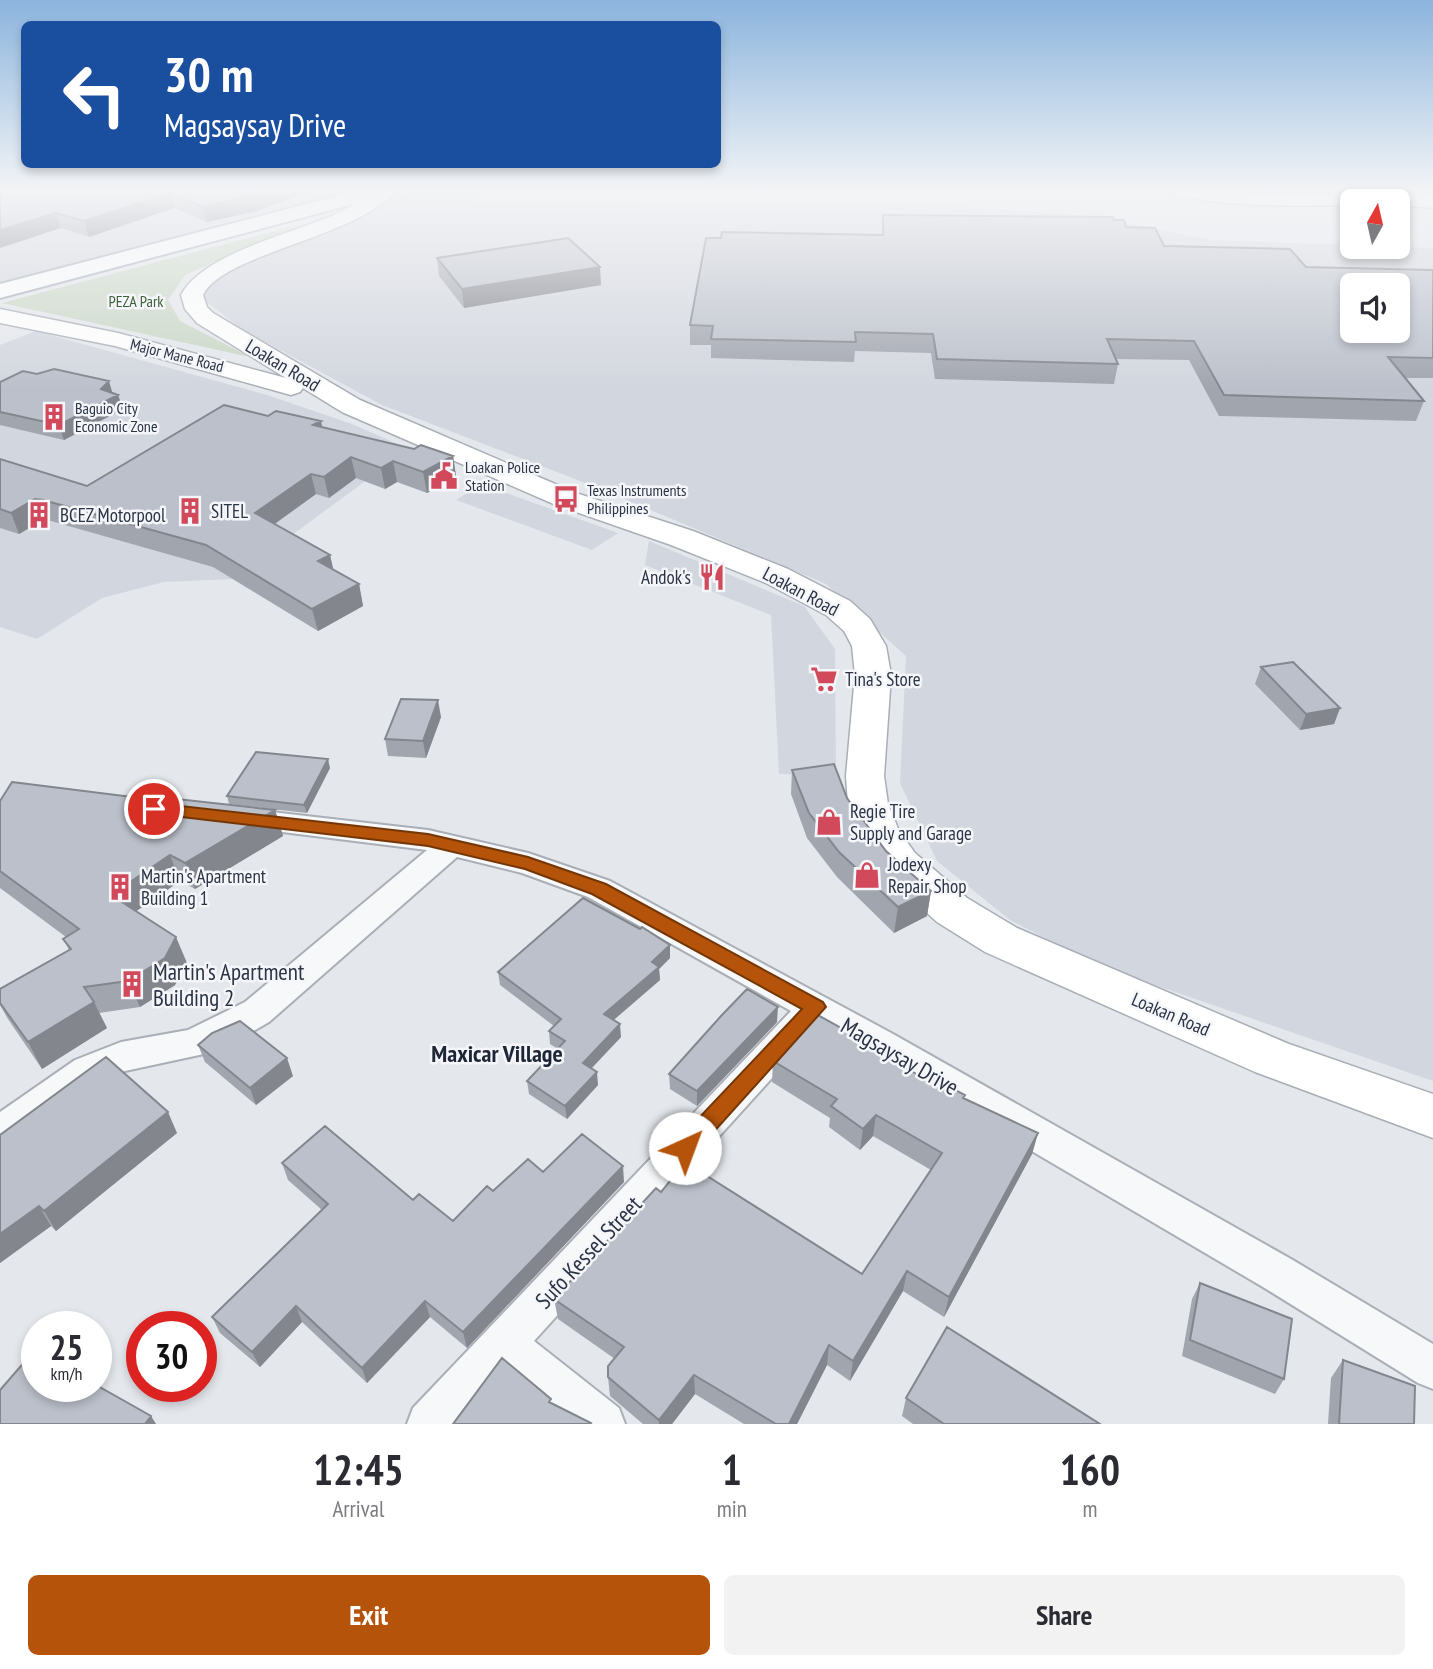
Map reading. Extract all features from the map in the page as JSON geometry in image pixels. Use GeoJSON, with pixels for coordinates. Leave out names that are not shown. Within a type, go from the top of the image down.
{"type":"FeatureCollection","features":[{"type":"Feature","properties":{"kind":"main road","name":"Loakan Road"},"geometry":{"type":"LineString","coordinates":[[0,291],[137,255]]}},
{"type":"Feature","properties":{"kind":"main road","name":"Loakan Road"},"geometry":{"type":"LineString","coordinates":[[249,255],[217,268],[202,278],[192,295],[196,309],[205,318],[351,406],[566,499],[682,538],[777,576],[838,607],[858,626],[869,646],[873,675],[865,776],[868,804],[880,835],[900,864],[951,909],[1002,940],[1272,1058],[1433,1116]]}},
{"type":"Feature","properties":{"kind":"main road","name":"Major Mane Road"},"geometry":{"type":"LineString","coordinates":[[0,316],[118,340],[254,375],[351,406]]}},
{"type":"Feature","properties":{"kind":"street","name":"Magsaysay Drive"},"geometry":{"type":"LineString","coordinates":[[212,815],[362,831],[451,846],[528,864],[599,889],[816,1007],[1278,1273],[1433,1368]]}},
{"type":"Feature","properties":{"kind":"street"},"geometry":{"type":"LineString","coordinates":[[0,1133],[87,1071],[121,1057],[192,1044],[228,1029],[257,1012],[451,846]]}},
{"type":"Feature","properties":{"kind":"street","name":"Sufo Kessel Street"},"geometry":{"type":"LineString","coordinates":[[429,1424],[816,1007]]}},
{"type":"Feature","properties":{"kind":"street"},"geometry":{"type":"LineString","coordinates":[[504,1344],[603,1424]]}},
{"type":"Feature","properties":{"kind":"shaded area"},"geometry":{"type":"Polygon","coordinates":[[[0,255],[104,255],[0,283],[0,255]]]}},
{"type":"Feature","properties":{"kind":"shaded area","name":"Texas Instruments Philippines"},"geometry":{"type":"Polygon","coordinates":[[[254,255],[1340,255],[1340,259],[1410,259],[1410,255],[1433,255],[1433,1081],[1097,965],[1010,920],[937,861],[900,783],[906,656],[826,584],[596,487],[382,405],[243,330],[203,299],[212,279],[254,255]]]}},
{"type":"Feature","properties":{"kind":"shaded area"},"geometry":{"type":"Polygon","coordinates":[[[36,331],[267,395],[352,424],[409,449],[232,579],[164,582],[102,598],[37,639],[0,627],[0,345],[36,331]]]}},
{"type":"Feature","properties":{"kind":"shaded area"},"geometry":{"type":"Polygon","coordinates":[[[481,484],[618,533],[592,550],[456,500],[481,484]]]}},
{"type":"Feature","properties":{"kind":"shaded area"},"geometry":{"type":"Polygon","coordinates":[[[649,541],[804,606],[835,649],[836,776],[779,774],[771,615],[645,565],[649,541]]]}},
{"type":"Feature","properties":{"kind":"green space","name":"PEZA Park"},"geometry":{"type":"Polygon","coordinates":[[[182,255],[230,255],[185,275],[168,300],[180,321],[250,357],[2,303],[182,255]]]}},
{"type":"Feature","properties":{"kind":"building"},"geometry":{"type":"Polygon","coordinates":[[[454,255],[587,255],[600,267],[462,289],[437,258],[454,255]]]}},
{"type":"Feature","properties":{"kind":"building"},"geometry":{"type":"Polygon","coordinates":[[[703,255],[1296,255],[1306,267],[1433,270],[1433,358],[1388,357],[1424,401],[1224,395],[1194,341],[1107,339],[1118,364],[937,359],[933,334],[855,332],[856,342],[711,339],[713,326],[690,325],[703,255]]]}},
{"type":"Feature","properties":{"kind":"building","name":"Baguio City Economic Zone"},"geometry":{"type":"Polygon","coordinates":[[[54,369],[109,381],[101,389],[118,395],[59,425],[0,412],[0,382],[23,371],[37,374],[54,369]]]}},
{"type":"Feature","properties":{"kind":"building"},"geometry":{"type":"Polygon","coordinates":[[[224,405],[268,416],[276,411],[321,421],[313,425],[414,449],[421,445],[453,456],[423,472],[393,461],[381,468],[351,457],[324,477],[311,474],[255,513],[330,555],[318,561],[359,584],[312,609],[206,545],[43,500],[35,499],[11,513],[0,509],[0,459],[87,486],[224,405]]]}},
{"type":"Feature","properties":{"kind":"building"},"geometry":{"type":"Polygon","coordinates":[[[1293,662],[1340,708],[1306,714],[1261,667],[1293,662]]]}},
{"type":"Feature","properties":{"kind":"building"},"geometry":{"type":"Polygon","coordinates":[[[401,699],[438,700],[423,741],[385,739],[401,699]]]}},
{"type":"Feature","properties":{"kind":"building"},"geometry":{"type":"Polygon","coordinates":[[[256,752],[328,759],[304,805],[227,796],[256,752]]]}},
{"type":"Feature","properties":{"kind":"building"},"geometry":{"type":"Polygon","coordinates":[[[834,764],[847,798],[886,851],[931,891],[898,907],[839,852],[809,813],[792,770],[834,764]]]}},
{"type":"Feature","properties":{"kind":"building"},"geometry":{"type":"Polygon","coordinates":[[[12,782],[172,802],[177,799],[275,810],[185,863],[170,855],[111,895],[176,937],[165,958],[128,981],[84,987],[94,1002],[28,1042],[0,1003],[0,989],[71,949],[63,939],[79,929],[0,871],[0,801],[12,782]]]}},
{"type":"Feature","properties":{"kind":"building"},"geometry":{"type":"Polygon","coordinates":[[[583,898],[640,929],[642,927],[670,945],[652,962],[659,967],[604,1014],[620,1024],[583,1063],[597,1072],[565,1106],[527,1081],[565,1041],[549,1031],[561,1019],[498,972],[583,898]]]}},
{"type":"Feature","properties":{"kind":"building"},"geometry":{"type":"Polygon","coordinates":[[[747,989],[778,1007],[697,1091],[669,1074],[721,1016],[747,989]]]}},
{"type":"Feature","properties":{"kind":"building"},"geometry":{"type":"Polygon","coordinates":[[[816,1014],[870,1044],[924,1079],[927,1075],[965,1095],[963,1098],[1038,1133],[949,1297],[907,1271],[853,1361],[829,1345],[789,1424],[776,1424],[694,1375],[659,1420],[608,1377],[608,1366],[624,1347],[554,1299],[656,1188],[661,1192],[685,1162],[862,1274],[942,1153],[876,1115],[863,1129],[831,1106],[837,1099],[773,1061],[816,1014]]]}},
{"type":"Feature","properties":{"kind":"building"},"geometry":{"type":"Polygon","coordinates":[[[240,1021],[287,1058],[250,1088],[198,1045],[212,1033],[240,1021]]]}},
{"type":"Feature","properties":{"kind":"building"},"geometry":{"type":"Polygon","coordinates":[[[106,1057],[168,1112],[44,1211],[39,1206],[0,1234],[0,1135],[106,1057]]]}},
{"type":"Feature","properties":{"kind":"building"},"geometry":{"type":"Polygon","coordinates":[[[325,1126],[413,1200],[419,1194],[453,1221],[487,1186],[493,1191],[528,1159],[543,1172],[582,1134],[623,1166],[463,1332],[425,1301],[362,1368],[296,1306],[252,1352],[217,1321],[217,1312],[328,1204],[282,1163],[325,1126]]]}},
{"type":"Feature","properties":{"kind":"building"},"geometry":{"type":"Polygon","coordinates":[[[1200,1283],[1292,1319],[1284,1379],[1190,1340],[1200,1283]]]}},
{"type":"Feature","properties":{"kind":"building"},"geometry":{"type":"Polygon","coordinates":[[[947,1327],[1100,1424],[944,1424],[906,1398],[947,1327]]]}},
{"type":"Feature","properties":{"kind":"building"},"geometry":{"type":"Polygon","coordinates":[[[502,1358],[551,1399],[549,1402],[591,1423],[453,1424],[502,1358]]]}},
{"type":"Feature","properties":{"kind":"building"},"geometry":{"type":"Polygon","coordinates":[[[1343,1360],[1415,1386],[1414,1424],[1339,1424],[1343,1360]]]}},
{"type":"Feature","properties":{"kind":"building"},"geometry":{"type":"Polygon","coordinates":[[[21,1366],[21,1402],[112,1402],[112,1394],[151,1416],[145,1424],[0,1424],[0,1390],[21,1366]]]}},
{"type":"Feature","properties":{"kind":"place","name":"Baguio City Economic Zone"},"geometry":{"type":"Point","coordinates":[54,417]}},
{"type":"Feature","properties":{"kind":"place","name":"Loakan Police Station"},"geometry":{"type":"Point","coordinates":[444,476]}},
{"type":"Feature","properties":{"kind":"place","name":"Texas Instruments Philippines"},"geometry":{"type":"Point","coordinates":[566,499]}},
{"type":"Feature","properties":{"kind":"place","name":"SITEL"},"geometry":{"type":"Point","coordinates":[190,511]}},
{"type":"Feature","properties":{"kind":"place","name":"BCEZ Motorpool"},"geometry":{"type":"Point","coordinates":[39,515]}},
{"type":"Feature","properties":{"kind":"place","name":"Andok's"},"geometry":{"type":"Point","coordinates":[712,577]}},
{"type":"Feature","properties":{"kind":"place","name":"Tina's Store"},"geometry":{"type":"Point","coordinates":[824,679]}},
{"type":"Feature","properties":{"kind":"place","name":"Regie Tire Supply and Garage"},"geometry":{"type":"Point","coordinates":[829,822]}},
{"type":"Feature","properties":{"kind":"place","name":"Jodexy Repair Shop"},"geometry":{"type":"Point","coordinates":[867,875]}},
{"type":"Feature","properties":{"kind":"place","name":"Martin's Apartment Building 1"},"geometry":{"type":"Point","coordinates":[120,887]}},
{"type":"Feature","properties":{"kind":"place","name":"Martin's Apartment Building 2"},"geometry":{"type":"Point","coordinates":[132,984]}},
{"type":"Feature","properties":{"kind":"district","name":"Maxicar Village"},"geometry":{"type":"Point","coordinates":[497,1053]}},
{"type":"Feature","properties":{"kind":"route"},"geometry":{"type":"LineString","coordinates":[[154,809],[428,840],[528,864],[599,889],[816,1007],[685,1148]]}}]}
